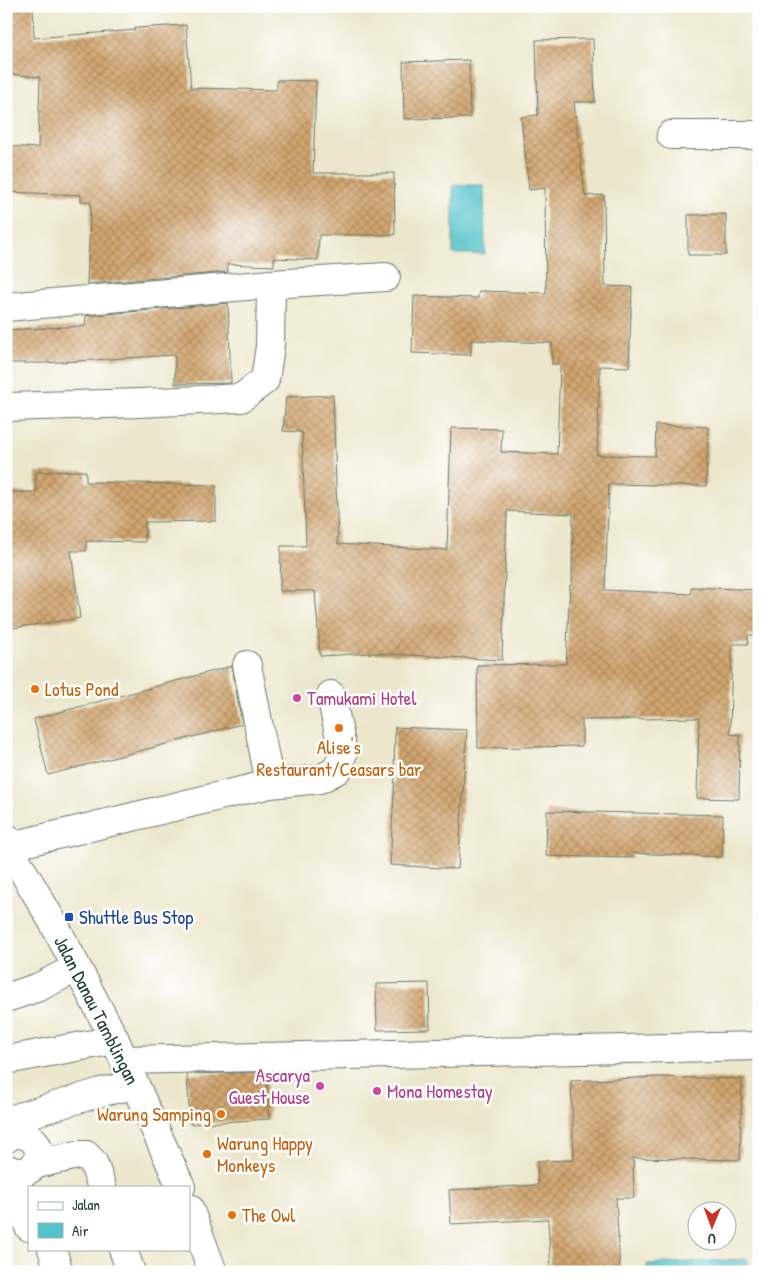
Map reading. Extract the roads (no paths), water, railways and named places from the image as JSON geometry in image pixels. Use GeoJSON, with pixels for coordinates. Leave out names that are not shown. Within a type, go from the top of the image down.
{"type":"FeatureCollection","features":[{"type":"Feature","properties":{"kind":"street"},"geometry":{"type":"LineString","coordinates":[[671,135],[759,135]]}},
{"type":"Feature","properties":{"kind":"street"},"geometry":{"type":"LineString","coordinates":[[6,307],[271,284],[386,277]]}},
{"type":"Feature","properties":{"kind":"street"},"geometry":{"type":"LineString","coordinates":[[6,407],[140,404],[240,398],[265,380],[270,346],[271,284]]}},
{"type":"Feature","properties":{"kind":"street"},"geometry":{"type":"LineString","coordinates":[[247,665],[270,784]]}},
{"type":"Feature","properties":{"kind":"street"},"geometry":{"type":"LineString","coordinates":[[9,842],[270,784],[320,779],[337,770],[343,753],[331,695]]}},
{"type":"Feature","properties":{"kind":"street","name":"Jalan Danau Tamblingan"},"geometry":{"type":"LineString","coordinates":[[9,842],[17,861],[54,924],[119,1050],[181,1186]]}},
{"type":"Feature","properties":{"kind":"street"},"geometry":{"type":"LineString","coordinates":[[6,998],[39,987],[76,968]]}},
{"type":"Feature","properties":{"kind":"street"},"geometry":{"type":"LineString","coordinates":[[6,1060],[119,1050],[759,1046]]}},
{"type":"Feature","properties":{"kind":"street"},"geometry":{"type":"LineString","coordinates":[[11,1128],[101,1092],[135,1085]]}},
{"type":"Feature","properties":{"kind":"street"},"geometry":{"type":"LineString","coordinates":[[11,1128],[28,1136],[35,1142],[39,1150],[24,1172],[28,1216]]}},
{"type":"Feature","properties":{"kind":"street"},"geometry":{"type":"LineString","coordinates":[[24,1172],[78,1155],[86,1156],[93,1162],[102,1186]]}},
{"type":"Feature","properties":{"kind":"street"},"geometry":{"type":"LineString","coordinates":[[190,1211],[213,1272]]}},
{"type":"Feature","properties":{"kind":"street"},"geometry":{"type":"LineString","coordinates":[[35,1250],[41,1272]]}},
{"type":"Feature","properties":{"kind":"street"},"geometry":{"type":"LineString","coordinates":[[52,1250],[59,1272]]}},
{"type":"Feature","properties":{"kind":"street"},"geometry":{"type":"LineString","coordinates":[[123,1250],[131,1272]]}},
{"type":"Feature","properties":{"kind":"water"},"geometry":{"type":"Polygon","coordinates":[[[453,185],[484,185],[485,254],[453,254],[453,185]]]}},
{"type":"Feature","properties":{"kind":"water"},"geometry":{"type":"Polygon","coordinates":[[[747,1259],[748,1272],[647,1272],[647,1264],[747,1259]]]}},
{"type":"Feature","properties":{"kind":"place","name":"Lotus Pond"},"geometry":{"type":"Point","coordinates":[35,689]}},
{"type":"Feature","properties":{"kind":"place","name":"Tamukami Hotel"},"geometry":{"type":"Point","coordinates":[297,698]}},
{"type":"Feature","properties":{"kind":"place","name":"Alise's Restaurant/Ceasars bar"},"geometry":{"type":"Point","coordinates":[339,728]}},
{"type":"Feature","properties":{"kind":"place","name":"Shuttle Bus Stop"},"geometry":{"type":"Point","coordinates":[69,917]}},
{"type":"Feature","properties":{"kind":"place","name":"Ascarya Guest House"},"geometry":{"type":"Point","coordinates":[320,1086]}},
{"type":"Feature","properties":{"kind":"place","name":"Mona Homestay"},"geometry":{"type":"Point","coordinates":[377,1091]}},
{"type":"Feature","properties":{"kind":"place","name":"Warung Samping"},"geometry":{"type":"Point","coordinates":[221,1114]}},
{"type":"Feature","properties":{"kind":"place","name":"Warung Happy Monkeys"},"geometry":{"type":"Point","coordinates":[207,1154]}},
{"type":"Feature","properties":{"kind":"place","name":"The Owl"},"geometry":{"type":"Point","coordinates":[232,1215]}}]}
